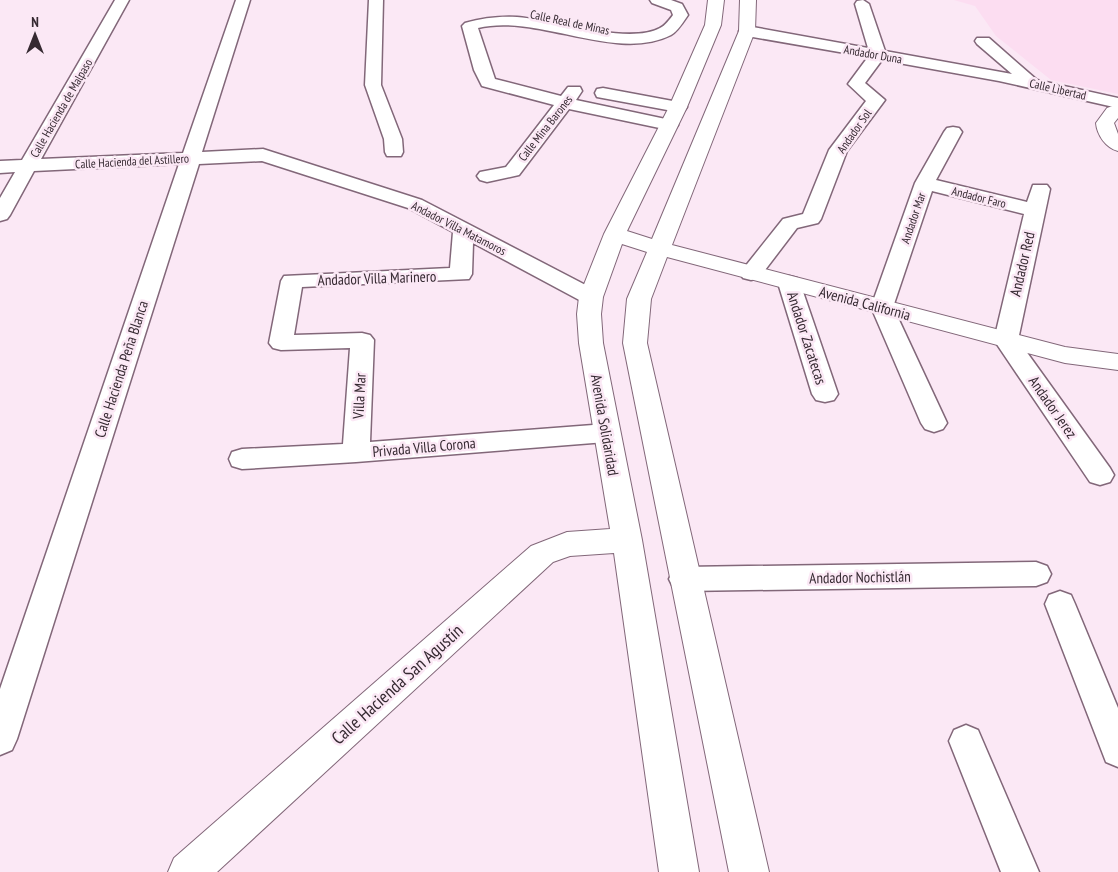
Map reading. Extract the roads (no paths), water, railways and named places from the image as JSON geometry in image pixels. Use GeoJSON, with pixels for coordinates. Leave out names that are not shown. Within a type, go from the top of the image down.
{"type":"FeatureCollection","features":[{"type":"Feature","properties":{"kind":"main road","name":"Avenida Solidaridad"},"geometry":{"type":"LineString","coordinates":[[679,872],[627,540],[590,342],[589,314],[590,297],[615,234],[674,116],[713,26],[716,0]]}},
{"type":"Feature","properties":{"kind":"main road"},"geometry":{"type":"LineString","coordinates":[[748,0],[748,31],[658,248],[639,299],[635,343],[684,579],[749,872]]}},
{"type":"Feature","properties":{"kind":"main road"},"geometry":{"type":"LineString","coordinates":[[1118,109],[1113,112],[1105,123],[1106,132],[1118,145]]}},
{"type":"Feature","properties":{"kind":"main road","name":"Avenida California"},"geometry":{"type":"LineString","coordinates":[[615,234],[658,248],[1006,340],[1066,355],[1118,362]]}},
{"type":"Feature","properties":{"kind":"main road","name":"Calle Hacienda San Agustín"},"geometry":{"type":"LineString","coordinates":[[188,872],[542,554],[567,544],[627,540]]}},
{"type":"Feature","properties":{"kind":"street","name":"Calle Hacienda de Malpaso"},"geometry":{"type":"LineString","coordinates":[[0,215],[122,0]]}},
{"type":"Feature","properties":{"kind":"street","name":"Calle Hacienda Peña Blanca"},"geometry":{"type":"LineString","coordinates":[[0,739],[243,0]]}},
{"type":"Feature","properties":{"kind":"street"},"geometry":{"type":"LineString","coordinates":[[376,0],[373,85],[394,139],[394,152]]}},
{"type":"Feature","properties":{"kind":"street","name":"Calle Real de Minas"},"geometry":{"type":"LineString","coordinates":[[482,70],[470,26],[478,18],[500,11],[524,12],[618,32],[647,35],[666,32],[677,24],[682,14],[677,7],[657,0]]}},
{"type":"Feature","properties":{"kind":"street"},"geometry":{"type":"LineString","coordinates":[[862,4],[878,55]]}},
{"type":"Feature","properties":{"kind":"street","name":"Andador Duna"},"geometry":{"type":"LineString","coordinates":[[748,31],[999,76]]}},
{"type":"Feature","properties":{"kind":"street"},"geometry":{"type":"LineString","coordinates":[[983,41],[1033,84]]}},
{"type":"Feature","properties":{"kind":"street","name":"Andador Sol"},"geometry":{"type":"LineString","coordinates":[[751,273],[790,223],[810,219],[838,150],[876,100],[856,84],[878,55]]}},
{"type":"Feature","properties":{"kind":"street"},"geometry":{"type":"LineString","coordinates":[[482,70],[576,88],[674,116]]}},
{"type":"Feature","properties":{"kind":"street"},"geometry":{"type":"LineString","coordinates":[[482,70],[488,82],[497,86],[564,102],[674,116]]}},
{"type":"Feature","properties":{"kind":"street","name":"Calle Libertad"},"geometry":{"type":"LineString","coordinates":[[999,76],[1118,103]]}},
{"type":"Feature","properties":{"kind":"street","name":"Calle Mina Barones"},"geometry":{"type":"LineString","coordinates":[[487,176],[512,171],[576,88]]}},
{"type":"Feature","properties":{"kind":"street","name":"Andador Mar"},"geometry":{"type":"LineString","coordinates":[[882,307],[925,183],[953,132]]}},
{"type":"Feature","properties":{"kind":"street","name":"Calle Hacienda del Astillero"},"geometry":{"type":"LineString","coordinates":[[0,167],[263,155]]}},
{"type":"Feature","properties":{"kind":"street","name":"Andador Villa Matamoros"},"geometry":{"type":"LineString","coordinates":[[263,155],[415,204],[590,297]]}},
{"type":"Feature","properties":{"kind":"street","name":"Andador Faro"},"geometry":{"type":"LineString","coordinates":[[925,183],[1034,210]]}},
{"type":"Feature","properties":{"kind":"street","name":"Andador Red"},"geometry":{"type":"LineString","coordinates":[[1006,340],[1040,189]]}},
{"type":"Feature","properties":{"kind":"street","name":"Andador Villa Marinero"},"geometry":{"type":"LineString","coordinates":[[362,340],[281,343],[292,281],[461,274],[463,229]]}},
{"type":"Feature","properties":{"kind":"street","name":"Andador Zacatecas"},"geometry":{"type":"LineString","coordinates":[[789,283],[826,394]]}},
{"type":"Feature","properties":{"kind":"street"},"geometry":{"type":"LineString","coordinates":[[882,307],[934,423]]}},
{"type":"Feature","properties":{"kind":"street","name":"Villa Mar"},"geometry":{"type":"LineString","coordinates":[[356,453],[362,340]]}},
{"type":"Feature","properties":{"kind":"street","name":"Andador Jerez"},"geometry":{"type":"LineString","coordinates":[[1006,340],[1100,475]]}},
{"type":"Feature","properties":{"kind":"street","name":"Privada Villa Corona"},"geometry":{"type":"LineString","coordinates":[[242,458],[356,453],[606,433]]}},
{"type":"Feature","properties":{"kind":"street","name":"Andador Nochistlán"},"geometry":{"type":"LineString","coordinates":[[684,579],[1036,574]]}},
{"type":"Feature","properties":{"kind":"street"},"geometry":{"type":"LineString","coordinates":[[1060,604],[1118,751]]}},
{"type":"Feature","properties":{"kind":"street"},"geometry":{"type":"LineString","coordinates":[[966,741],[1020,872]]}}]}
